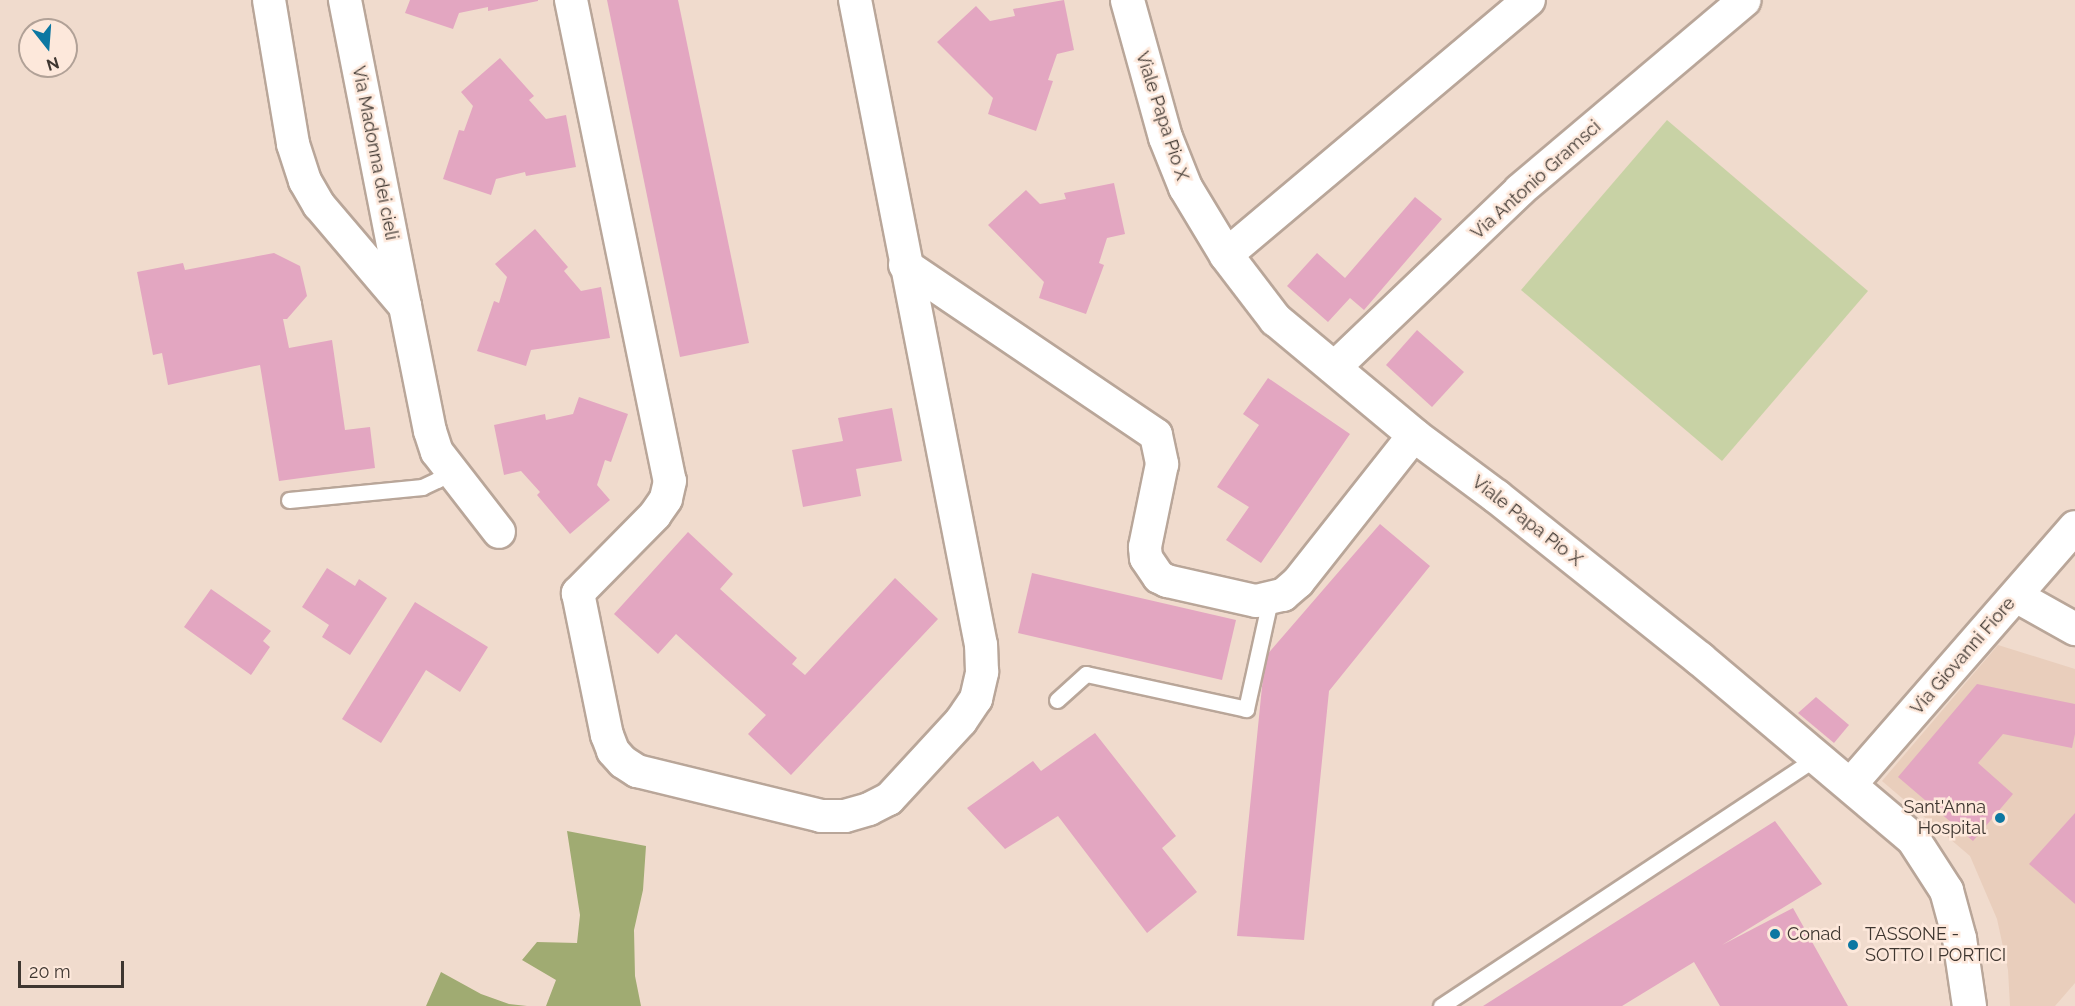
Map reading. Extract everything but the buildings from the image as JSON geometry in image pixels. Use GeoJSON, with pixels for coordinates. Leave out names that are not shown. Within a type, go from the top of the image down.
{"type":"FeatureCollection","features":[{"type":"Feature","properties":{"kind":"street","name":"Via Madonna dei cieli"},"geometry":{"type":"LineString","coordinates":[[269,0],[293,144],[305,181],[319,205],[405,306]]}},
{"type":"Feature","properties":{"kind":"street","name":"Via Madonna dei cieli"},"geometry":{"type":"LineString","coordinates":[[345,0],[430,431],[437,452],[499,532]]}},
{"type":"Feature","properties":{"kind":"street"},"geometry":{"type":"LineString","coordinates":[[571,0],[670,481],[666,499],[655,515],[578,593],[607,735],[613,751],[623,762],[637,771],[821,816],[845,816],[869,809],[889,799],[961,721],[976,699],[982,672],[981,645],[904,265],[855,0]]}},
{"type":"Feature","properties":{"kind":"street","name":"Viale Papa Pio X"},"geometry":{"type":"LineString","coordinates":[[1127,0],[1165,137],[1185,187],[1226,255],[1275,319],[1414,435],[1497,496],[1690,651],[1913,839],[1946,890],[1959,938],[1969,1006]]}},
{"type":"Feature","properties":{"kind":"street"},"geometry":{"type":"LineString","coordinates":[[1226,255],[1529,0]]}},
{"type":"Feature","properties":{"kind":"street","name":"Via Antonio Gramsci"},"geometry":{"type":"LineString","coordinates":[[1334,368],[1520,190],[1745,0]]}},
{"type":"Feature","properties":{"kind":"street"},"geometry":{"type":"LineString","coordinates":[[904,265],[1156,435],[1162,464],[1146,547],[1146,558],[1158,577],[1256,602],[1283,595],[1298,582],[1414,435]]}},
{"type":"Feature","properties":{"kind":"street","name":"Via Giovanni Fiore"},"geometry":{"type":"LineString","coordinates":[[1850,785],[2075,528]]}},
{"type":"Feature","properties":{"kind":"street"},"geometry":{"type":"LineString","coordinates":[[2016,596],[2075,629]]}},
{"type":"Feature","properties":{"kind":"lane"},"geometry":{"type":"LineString","coordinates":[[289,500],[422,487],[437,480],[449,469]]}},
{"type":"Feature","properties":{"kind":"lane"},"geometry":{"type":"LineString","coordinates":[[1057,700],[1086,674],[1246,709],[1270,600]]}},
{"type":"Feature","properties":{"kind":"lane"},"geometry":{"type":"LineString","coordinates":[[1441,1006],[1817,757]]}},
{"type":"Feature","properties":{"kind":"shaded area","name":"Sant'Anna Hospital"},"geometry":{"type":"Polygon","coordinates":[[[1998,645],[2075,669],[2075,983],[2055,1006],[2010,1006],[2008,970],[1997,919],[1970,856],[1882,781],[1998,645]]]}},
{"type":"Feature","properties":{"kind":"green space"},"geometry":{"type":"Polygon","coordinates":[[[1667,120],[1868,291],[1722,461],[1521,290],[1667,120]]]}},
{"type":"Feature","properties":{"kind":"green space"},"geometry":{"type":"Polygon","coordinates":[[[567,831],[646,846],[643,890],[634,930],[635,976],[641,1006],[546,1006],[556,980],[522,960],[537,942],[577,943],[580,915],[567,831]]]}},
{"type":"Feature","properties":{"kind":"green space"},"geometry":{"type":"Polygon","coordinates":[[[441,972],[481,994],[509,1004],[527,1006],[426,1006],[441,972]]]}},
{"type":"Feature","properties":{"kind":"place","name":"Sant'Anna Hospital"},"geometry":{"type":"Point","coordinates":[2000,818]}},
{"type":"Feature","properties":{"kind":"place","name":"Conad"},"geometry":{"type":"Point","coordinates":[1775,934]}},
{"type":"Feature","properties":{"kind":"place","name":"TASSONE - SOTTO I PORTICI"},"geometry":{"type":"Point","coordinates":[1853,945]}}]}
